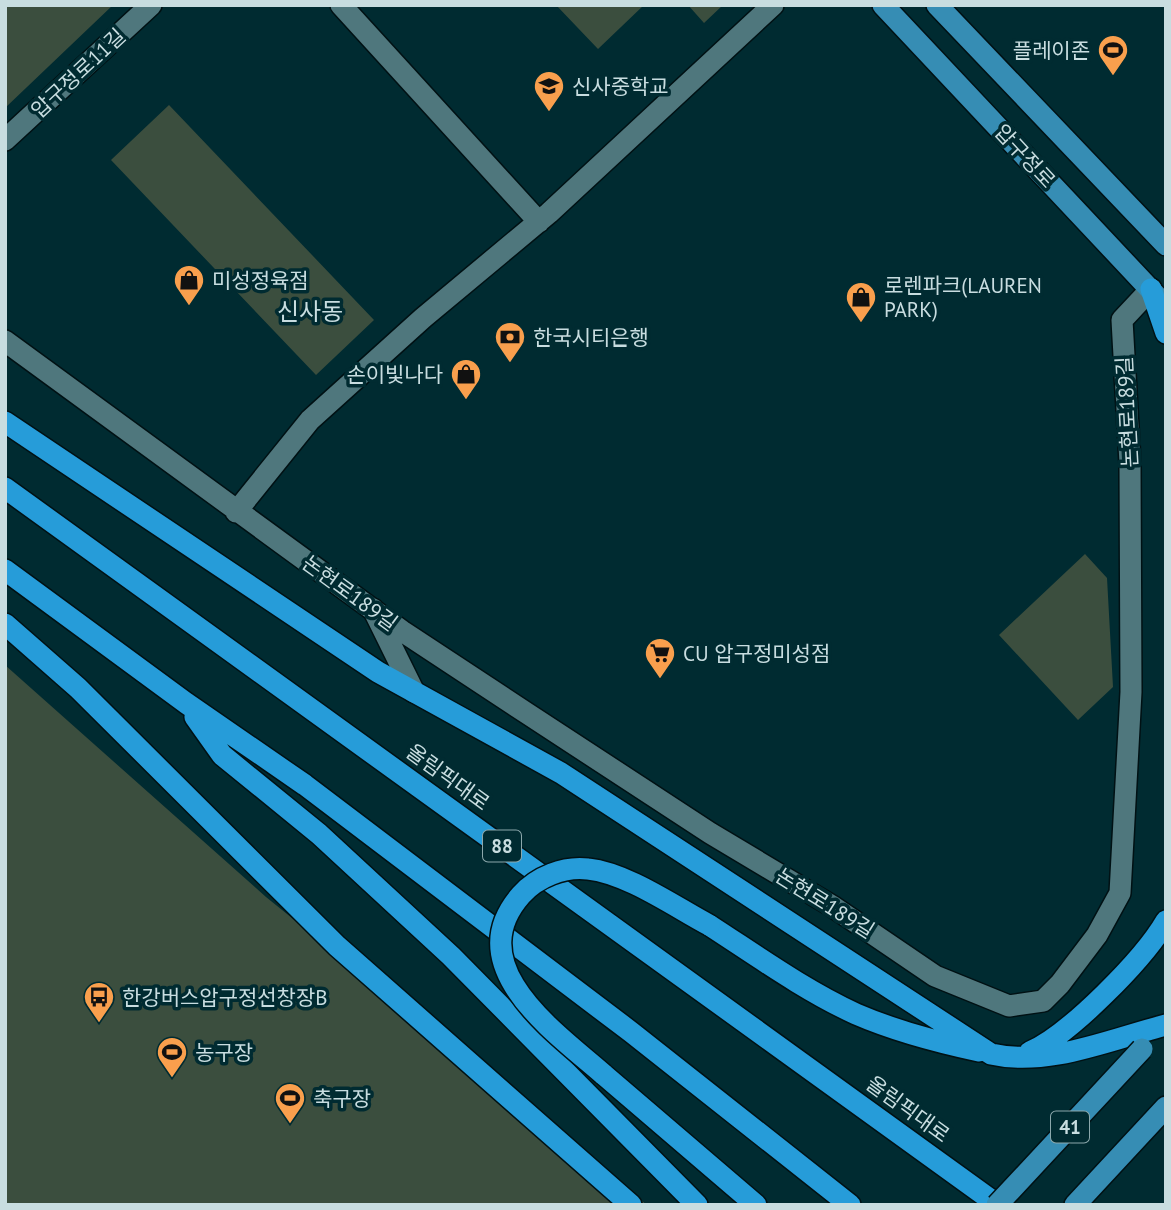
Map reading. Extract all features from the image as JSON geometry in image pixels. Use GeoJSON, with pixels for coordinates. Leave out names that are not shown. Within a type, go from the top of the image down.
{"type":"FeatureCollection","features":[{"type":"Feature","properties":{"kind":"highway"},"geometry":{"type":"LineString","coordinates":[[1151,289],[1166,333]]}},
{"type":"Feature","properties":{"kind":"highway"},"geometry":{"type":"LineString","coordinates":[[5,422],[367,665],[561,773],[991,1054]]}},
{"type":"Feature","properties":{"kind":"highway","name":"올림픽대로"},"geometry":{"type":"LineString","coordinates":[[5,488],[997,1205]]}},
{"type":"Feature","properties":{"kind":"highway"},"geometry":{"type":"LineString","coordinates":[[5,570],[186,704],[305,785],[631,1032],[850,1205]]}},
{"type":"Feature","properties":{"kind":"highway"},"geometry":{"type":"LineString","coordinates":[[5,624],[78,688],[337,946],[631,1205]]}},
{"type":"Feature","properties":{"kind":"highway"},"geometry":{"type":"LineString","coordinates":[[186,704],[222,755],[319,834],[451,956],[697,1205]]}},
{"type":"Feature","properties":{"kind":"highway"},"geometry":{"type":"LineString","coordinates":[[756,1205],[550,1028],[510,983],[503,961],[505,923],[513,904],[527,888],[550,874],[589,869],[620,878],[709,925],[811,991],[857,1014],[944,1044],[1012,1059],[1049,1055],[1166,1025]]}},
{"type":"Feature","properties":{"kind":"highway"},"geometry":{"type":"LineString","coordinates":[[1012,1059],[1046,1045],[1078,1018],[1155,940],[1166,921]]}},
{"type":"Feature","properties":{"kind":"main road","name":"압구정로"},"geometry":{"type":"LineString","coordinates":[[883,5],[1166,306]]}},
{"type":"Feature","properties":{"kind":"main road","name":"압구정로"},"geometry":{"type":"LineString","coordinates":[[937,5],[1166,245]]}},
{"type":"Feature","properties":{"kind":"main road","name":"41"},"geometry":{"type":"LineString","coordinates":[[997,1205],[1166,1025]]}},
{"type":"Feature","properties":{"kind":"main road"},"geometry":{"type":"LineString","coordinates":[[1075,1205],[1166,1107]]}},
{"type":"Feature","properties":{"kind":"street","name":"압구정로11길"},"geometry":{"type":"LineString","coordinates":[[5,140],[151,5]]}},
{"type":"Feature","properties":{"kind":"street"},"geometry":{"type":"LineString","coordinates":[[341,5],[544,218]]}},
{"type":"Feature","properties":{"kind":"street"},"geometry":{"type":"LineString","coordinates":[[236,512],[310,420],[423,318],[544,218],[773,5]]}},
{"type":"Feature","properties":{"kind":"street","name":"논현로189길"},"geometry":{"type":"LineString","coordinates":[[5,341],[402,631],[710,833],[832,906],[935,975],[1009,1006],[1043,1001],[1060,984],[1097,935],[1120,893],[1131,692],[1130,463],[1122,320],[1151,289]]}},
{"type":"Feature","properties":{"kind":"street"},"geometry":{"type":"LineString","coordinates":[[372,607],[380,629],[414,692]]}},
{"type":"Feature","properties":{"kind":"green space"},"geometry":{"type":"Polygon","coordinates":[[[5,5],[113,5],[5,108],[5,5]]]}},
{"type":"Feature","properties":{"kind":"green space"},"geometry":{"type":"Polygon","coordinates":[[[556,5],[644,5],[598,49],[556,5]]]}},
{"type":"Feature","properties":{"kind":"green space"},"geometry":{"type":"Polygon","coordinates":[[[688,5],[723,5],[704,23],[688,5]]]}},
{"type":"Feature","properties":{"kind":"green space"},"geometry":{"type":"Polygon","coordinates":[[[169,105],[374,320],[316,375],[111,160],[169,105]]]}},
{"type":"Feature","properties":{"kind":"green space"},"geometry":{"type":"Polygon","coordinates":[[[1085,554],[1107,578],[1113,687],[1078,720],[999,635],[1085,554]]]}},
{"type":"Feature","properties":{"kind":"green space"},"geometry":{"type":"Polygon","coordinates":[[[5,665],[266,897],[647,1205],[5,1205],[5,665]]]}},
{"type":"Feature","properties":{"kind":"place","name":"플레이존"},"geometry":{"type":"Point","coordinates":[1113,77]}},
{"type":"Feature","properties":{"kind":"place","name":"신사중학교"},"geometry":{"type":"Point","coordinates":[549,113]}},
{"type":"Feature","properties":{"kind":"place","name":"미성정육점"},"geometry":{"type":"Point","coordinates":[189,307]}},
{"type":"Feature","properties":{"kind":"place","name":"로렌파크(LAUREN PARK)"},"geometry":{"type":"Point","coordinates":[861,324]}},
{"type":"Feature","properties":{"kind":"place","name":"한국시티은행"},"geometry":{"type":"Point","coordinates":[510,364]}},
{"type":"Feature","properties":{"kind":"place","name":"손이빛나다"},"geometry":{"type":"Point","coordinates":[466,401]}},
{"type":"Feature","properties":{"kind":"place","name":"CU 압구정미성점"},"geometry":{"type":"Point","coordinates":[660,680]}},
{"type":"Feature","properties":{"kind":"place","name":"한강버스압구정선창장B"},"geometry":{"type":"Point","coordinates":[99,1024]}},
{"type":"Feature","properties":{"kind":"place","name":"농구장"},"geometry":{"type":"Point","coordinates":[172,1079]}},
{"type":"Feature","properties":{"kind":"place","name":"축구장"},"geometry":{"type":"Point","coordinates":[290,1125]}},
{"type":"Feature","properties":{"kind":"district","name":"신사동"},"geometry":{"type":"Point","coordinates":[310,311]}}]}
